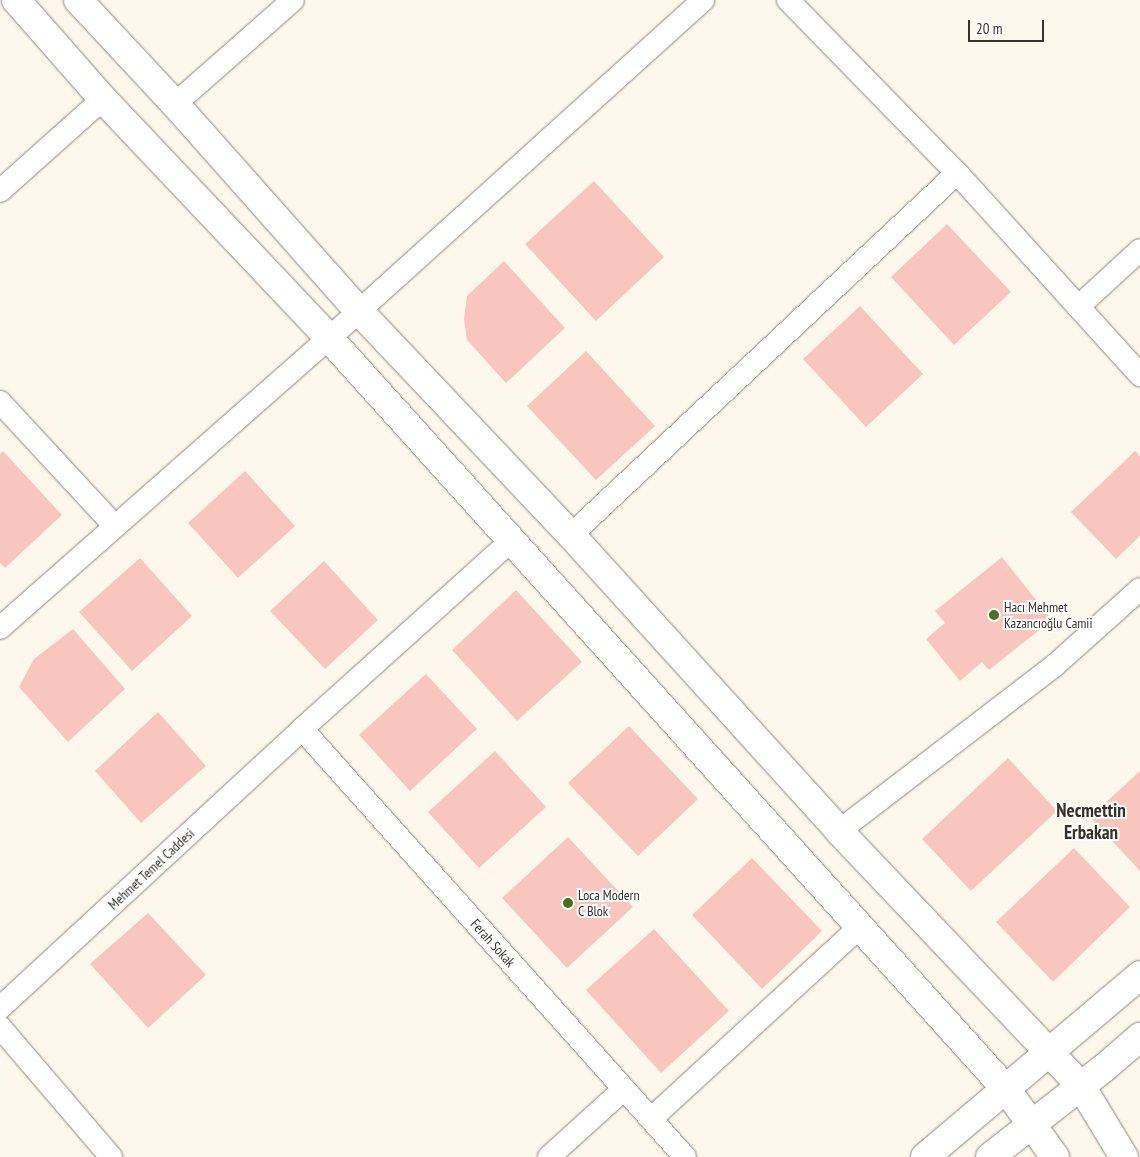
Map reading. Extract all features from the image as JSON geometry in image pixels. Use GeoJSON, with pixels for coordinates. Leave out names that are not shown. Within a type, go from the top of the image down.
{"type":"FeatureCollection","features":[{"type":"Feature","properties":{"kind":"street"},"geometry":{"type":"LineString","coordinates":[[16,0],[103,99],[328,337],[1006,1089],[1055,1157]]}},
{"type":"Feature","properties":{"kind":"street"},"geometry":{"type":"LineString","coordinates":[[78,0],[176,104],[360,311],[571,535],[839,830],[1081,1086],[1124,1157]]}},
{"type":"Feature","properties":{"kind":"street"},"geometry":{"type":"LineString","coordinates":[[176,104],[293,0]]}},
{"type":"Feature","properties":{"kind":"street"},"geometry":{"type":"LineString","coordinates":[[0,628],[328,337],[360,311],[703,0]]}},
{"type":"Feature","properties":{"kind":"street"},"geometry":{"type":"LineString","coordinates":[[788,0],[957,173],[1140,375]]}},
{"type":"Feature","properties":{"kind":"street"},"geometry":{"type":"LineString","coordinates":[[0,192],[103,99]]}},
{"type":"Feature","properties":{"kind":"street"},"geometry":{"type":"LineString","coordinates":[[571,535],[957,173]]}},
{"type":"Feature","properties":{"kind":"street"},"geometry":{"type":"LineString","coordinates":[[1078,308],[1140,250]]}},
{"type":"Feature","properties":{"kind":"street"},"geometry":{"type":"LineString","coordinates":[[0,402],[114,526]]}},
{"type":"Feature","properties":{"kind":"street","name":"Mehmet Temel Caddesi"},"geometry":{"type":"LineString","coordinates":[[0,1008],[302,729],[511,540]]}},
{"type":"Feature","properties":{"kind":"street"},"geometry":{"type":"LineString","coordinates":[[839,830],[1054,666],[1140,589]]}},
{"type":"Feature","properties":{"kind":"street","name":"Ferah Sokak"},"geometry":{"type":"LineString","coordinates":[[302,729],[685,1157]]}},
{"type":"Feature","properties":{"kind":"street"},"geometry":{"type":"LineString","coordinates":[[651,1119],[859,928]]}},
{"type":"Feature","properties":{"kind":"street"},"geometry":{"type":"LineString","coordinates":[[925,1157],[1140,975]]}},
{"type":"Feature","properties":{"kind":"street"},"geometry":{"type":"LineString","coordinates":[[0,1027],[111,1157]]}},
{"type":"Feature","properties":{"kind":"street"},"geometry":{"type":"LineString","coordinates":[[990,1157],[1140,1037]]}},
{"type":"Feature","properties":{"kind":"street"},"geometry":{"type":"LineString","coordinates":[[549,1157],[624,1089]]}},
{"type":"Feature","properties":{"kind":"building"},"geometry":{"type":"Polygon","coordinates":[[[594,181],[664,257],[596,321],[525,244],[594,181]]]}},
{"type":"Feature","properties":{"kind":"building"},"geometry":{"type":"Polygon","coordinates":[[[947,224],[1011,292],[954,345],[891,277],[947,224]]]}},
{"type":"Feature","properties":{"kind":"building"},"geometry":{"type":"Polygon","coordinates":[[[504,261],[565,328],[506,383],[467,340],[464,319],[467,296],[504,261]]]}},
{"type":"Feature","properties":{"kind":"building"},"geometry":{"type":"Polygon","coordinates":[[[860,306],[923,374],[866,427],[803,359],[860,306]]]}},
{"type":"Feature","properties":{"kind":"building"},"geometry":{"type":"Polygon","coordinates":[[[586,351],[655,426],[596,480],[527,406],[586,351]]]}},
{"type":"Feature","properties":{"kind":"building"},"geometry":{"type":"Polygon","coordinates":[[[3,451],[62,515],[5,568],[0,563],[0,454],[3,451]]]}},
{"type":"Feature","properties":{"kind":"building"},"geometry":{"type":"Polygon","coordinates":[[[1135,451],[1140,456],[1140,536],[1116,559],[1071,512],[1135,451]]]}},
{"type":"Feature","properties":{"kind":"building"},"geometry":{"type":"Polygon","coordinates":[[[245,471],[295,526],[238,578],[188,523],[245,471]]]}},
{"type":"Feature","properties":{"kind":"building","name":"Hacı Mehmet Kazancıoğlu Camii"},"geometry":{"type":"Polygon","coordinates":[[[1002,557],[1052,620],[989,670],[982,662],[960,681],[926,639],[945,623],[935,611],[1002,557]]]}},
{"type":"Feature","properties":{"kind":"building"},"geometry":{"type":"Polygon","coordinates":[[[140,558],[192,616],[132,671],[79,612],[140,558]]]}},
{"type":"Feature","properties":{"kind":"building"},"geometry":{"type":"Polygon","coordinates":[[[324,561],[378,620],[325,669],[270,611],[324,561]]]}},
{"type":"Feature","properties":{"kind":"building"},"geometry":{"type":"Polygon","coordinates":[[[516,590],[582,662],[517,721],[452,650],[516,590]]]}},
{"type":"Feature","properties":{"kind":"building"},"geometry":{"type":"Polygon","coordinates":[[[73,629],[125,689],[68,742],[19,687],[34,659],[73,629]]]}},
{"type":"Feature","properties":{"kind":"building"},"geometry":{"type":"Polygon","coordinates":[[[426,674],[477,729],[410,791],[359,735],[426,674]]]}},
{"type":"Feature","properties":{"kind":"building"},"geometry":{"type":"Polygon","coordinates":[[[158,712],[206,766],[141,823],[95,771],[158,712]]]}},
{"type":"Feature","properties":{"kind":"building"},"geometry":{"type":"Polygon","coordinates":[[[629,726],[698,799],[638,856],[568,783],[629,726]]]}},
{"type":"Feature","properties":{"kind":"building"},"geometry":{"type":"Polygon","coordinates":[[[495,751],[546,807],[479,868],[428,812],[495,751]]]}},
{"type":"Feature","properties":{"kind":"building"},"geometry":{"type":"Polygon","coordinates":[[[1008,758],[1057,811],[971,891],[922,839],[1008,758]]]}},
{"type":"Feature","properties":{"kind":"building"},"geometry":{"type":"Polygon","coordinates":[[[1140,771],[1140,871],[1090,817],[1140,771]]]}},
{"type":"Feature","properties":{"kind":"building","name":"Loca Modern C Blok"},"geometry":{"type":"Polygon","coordinates":[[[568,837],[633,907],[567,968],[502,898],[568,837]]]}},
{"type":"Feature","properties":{"kind":"building"},"geometry":{"type":"Polygon","coordinates":[[[1074,848],[1130,907],[1053,982],[996,922],[1074,848]]]}},
{"type":"Feature","properties":{"kind":"building"},"geometry":{"type":"Polygon","coordinates":[[[752,858],[822,931],[762,989],[692,915],[752,858]]]}},
{"type":"Feature","properties":{"kind":"building"},"geometry":{"type":"Polygon","coordinates":[[[148,913],[206,975],[148,1028],[90,964],[148,913]]]}},
{"type":"Feature","properties":{"kind":"building"},"geometry":{"type":"Polygon","coordinates":[[[654,929],[729,1011],[661,1073],[586,990],[654,929]]]}},
{"type":"Feature","properties":{"kind":"place","name":"Hacı Mehmet Kazancıoğlu Camii"},"geometry":{"type":"Point","coordinates":[994,615]}},
{"type":"Feature","properties":{"kind":"place","name":"Loca Modern C Blok"},"geometry":{"type":"Point","coordinates":[568,903]}},
{"type":"Feature","properties":{"kind":"district","name":"Necmettin Erbakan"},"geometry":{"type":"Point","coordinates":[1091,822]}}]}
